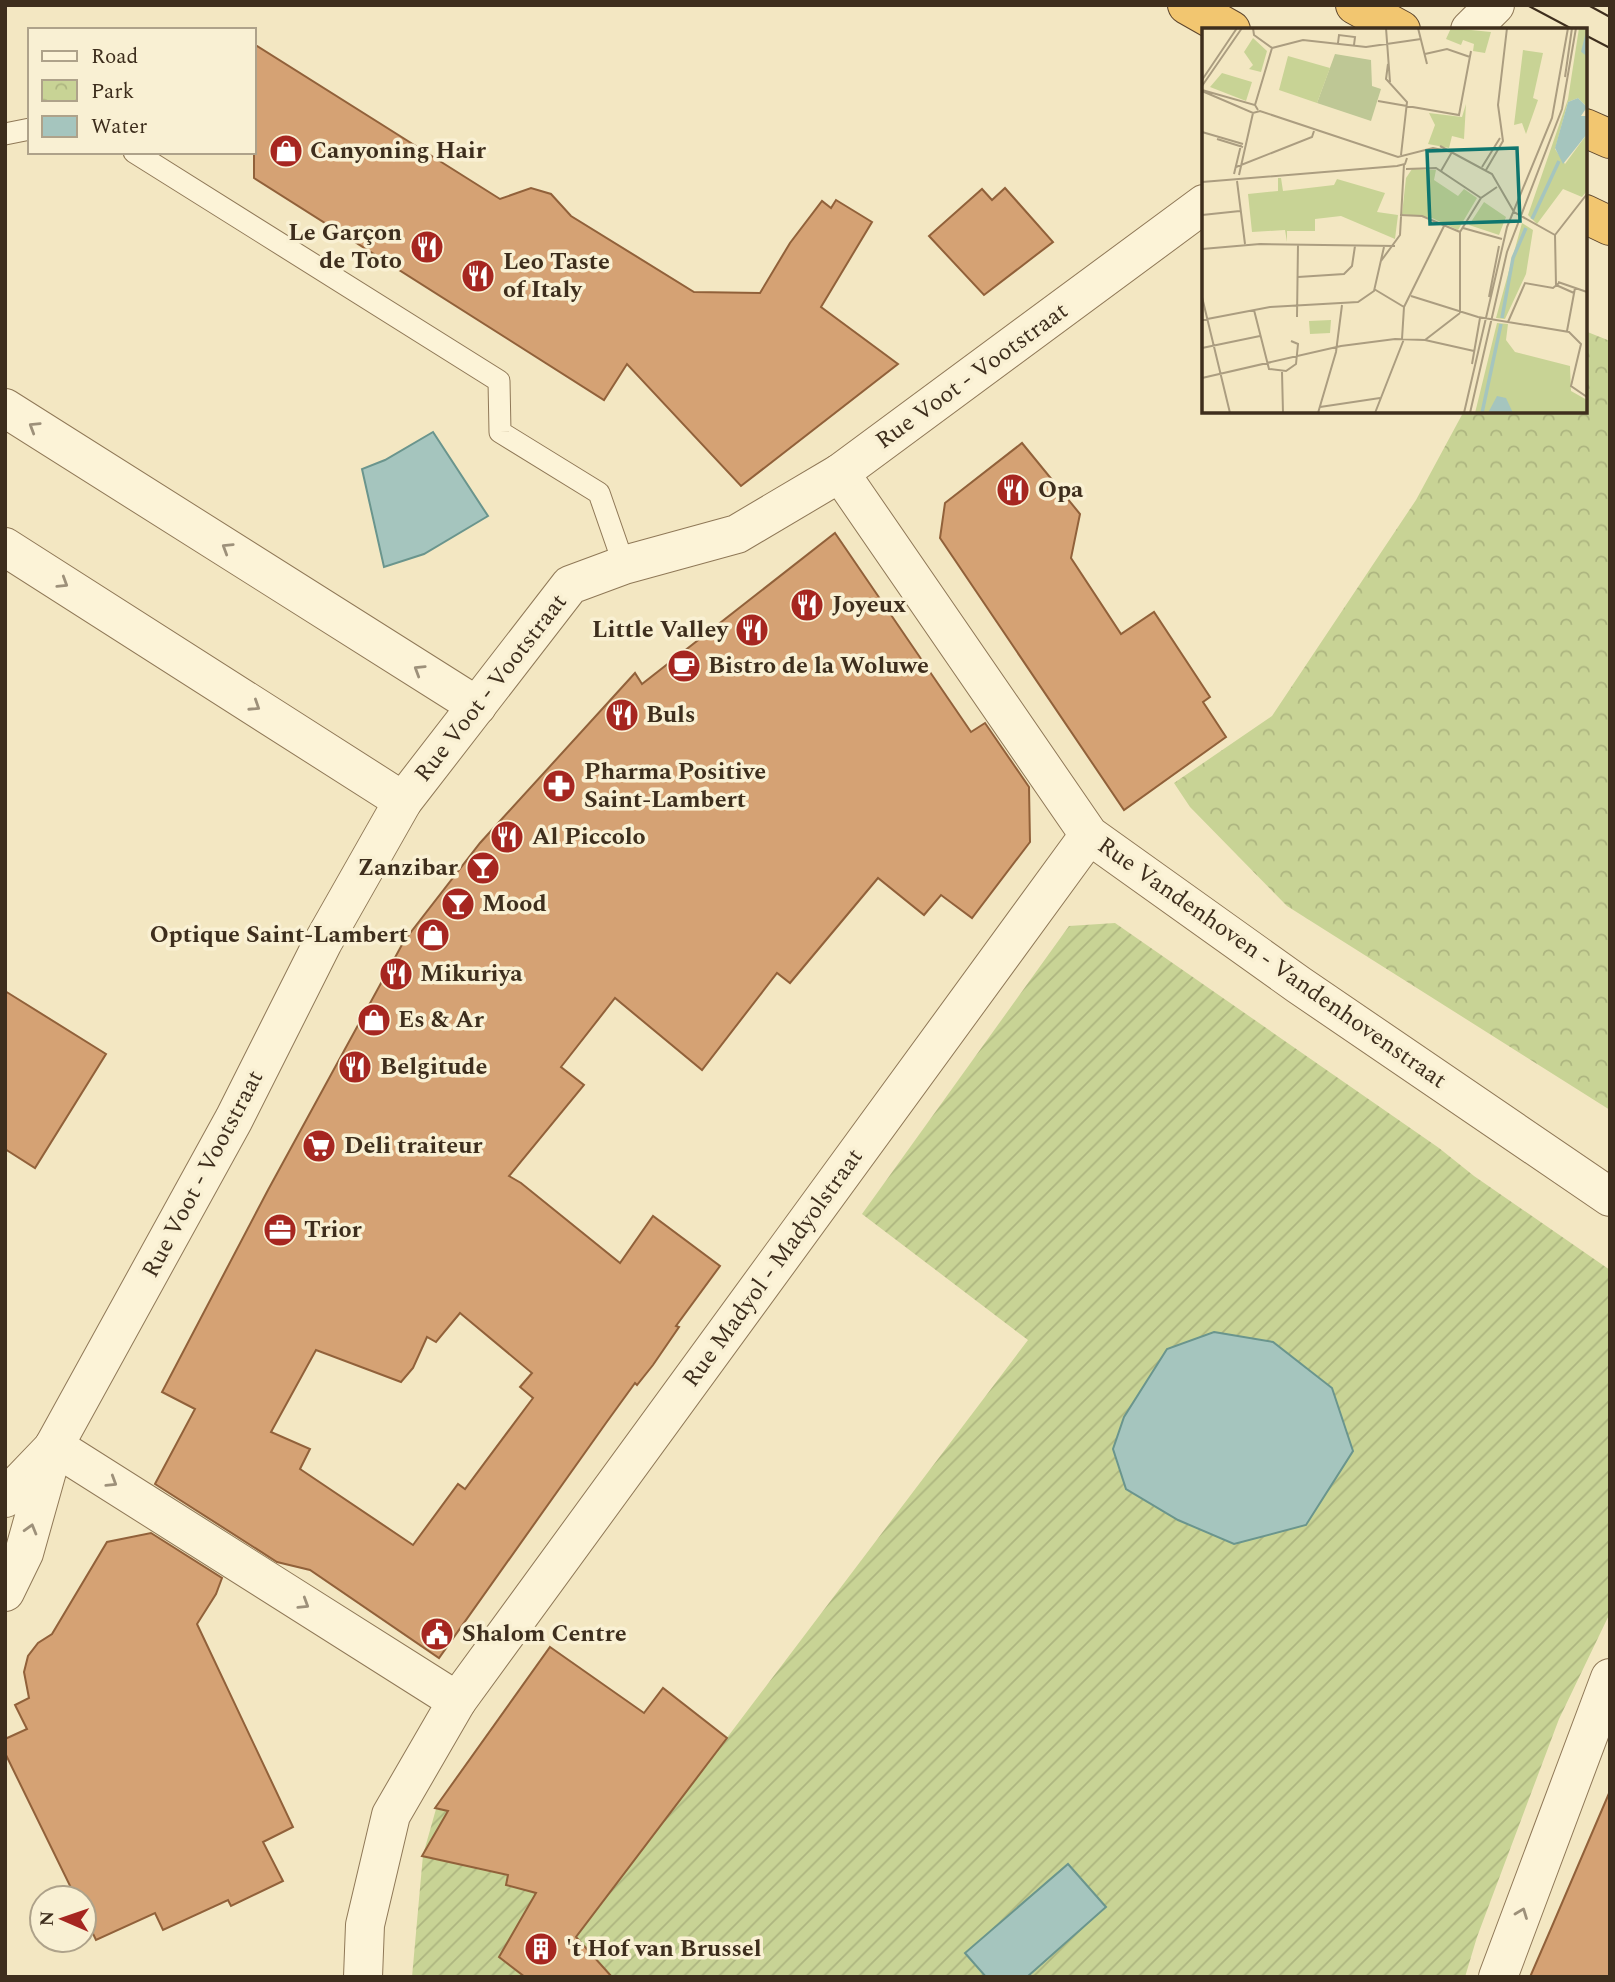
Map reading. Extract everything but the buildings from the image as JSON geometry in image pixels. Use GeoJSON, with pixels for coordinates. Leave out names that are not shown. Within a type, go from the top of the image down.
{"type":"FeatureCollection","features":[{"type":"Feature","properties":{"kind":"highway"},"geometry":{"type":"LineString","coordinates":[[1187,5],[1227,28]]}},
{"type":"Feature","properties":{"kind":"highway"},"geometry":{"type":"LineString","coordinates":[[1354,5],[1397,28]]}},
{"type":"Feature","properties":{"kind":"highway"},"geometry":{"type":"LineString","coordinates":[[1587,129],[1610,139]]}},
{"type":"Feature","properties":{"kind":"highway"},"geometry":{"type":"LineString","coordinates":[[1587,215],[1610,226]]}},
{"type":"Feature","properties":{"kind":"street"},"geometry":{"type":"LineString","coordinates":[[1472,28],[1495,5]]}},
{"type":"Feature","properties":{"kind":"street","name":"Rue Voot - Vootstraat"},"geometry":{"type":"LineString","coordinates":[[5,1592],[24,1553],[54,1446],[234,1119],[324,942],[403,801],[570,585],[624,565],[737,534],[840,473],[1202,205]]}},
{"type":"Feature","properties":{"kind":"street"},"geometry":{"type":"LineString","coordinates":[[5,408],[477,706]]}},
{"type":"Feature","properties":{"kind":"street","name":"Rue Vandenhoven - Vandenhovenstraat"},"geometry":{"type":"LineString","coordinates":[[840,473],[1089,835],[1299,985],[1610,1197]]}},
{"type":"Feature","properties":{"kind":"street"},"geometry":{"type":"LineString","coordinates":[[5,547],[403,801]]}},
{"type":"Feature","properties":{"kind":"street","name":"Rue Madyol - Madyolstraat"},"geometry":{"type":"LineString","coordinates":[[363,1977],[365,1925],[391,1815],[457,1701],[1089,835]]}},
{"type":"Feature","properties":{"kind":"street"},"geometry":{"type":"LineString","coordinates":[[54,1446],[457,1701]]}},
{"type":"Feature","properties":{"kind":"street","name":"Rue Voot - Vootstraat"},"geometry":{"type":"LineString","coordinates":[[5,1497],[54,1446]]}},
{"type":"Feature","properties":{"kind":"street"},"geometry":{"type":"LineString","coordinates":[[1498,1977],[1610,1678]]}},
{"type":"Feature","properties":{"kind":"lane"},"geometry":{"type":"LineString","coordinates":[[5,134],[28,129]]}},
{"type":"Feature","properties":{"kind":"lane"},"geometry":{"type":"LineString","coordinates":[[137,154],[499,381],[500,432],[599,493],[624,565]]}},
{"type":"Feature","properties":{"kind":"green space"},"geometry":{"type":"Polygon","coordinates":[[[1587,332],[1610,341],[1610,1110],[1287,906],[1190,807],[1174,783],[1272,716],[1416,500],[1463,413],[1587,413],[1587,332]]]}},
{"type":"Feature","properties":{"kind":"green space","name":"'t Hof van Brussel"},"geometry":{"type":"Polygon","coordinates":[[[1115,923],[1610,1270],[1610,1613],[1559,1719],[1477,1937],[1465,1977],[412,1977],[423,1855],[436,1809],[639,1854],[1028,1340],[862,1214],[1069,926],[1115,923]]]}},
{"type":"Feature","properties":{"kind":"water"},"geometry":{"type":"Polygon","coordinates":[[[433,432],[488,516],[424,554],[384,567],[362,469],[385,460],[433,432]]]}},
{"type":"Feature","properties":{"kind":"water"},"geometry":{"type":"Polygon","coordinates":[[[1214,1332],[1273,1342],[1332,1388],[1353,1451],[1306,1525],[1234,1544],[1178,1520],[1126,1489],[1113,1449],[1124,1417],[1167,1349],[1214,1332]]]}},
{"type":"Feature","properties":{"kind":"water"},"geometry":{"type":"Polygon","coordinates":[[[1068,1864],[1106,1907],[1027,1977],[986,1977],[965,1953],[1068,1864]]]}},
{"type":"Feature","properties":{"kind":"tram line"},"geometry":{"type":"LineString","coordinates":[[1527,5],[1570,28]]}},
{"type":"Feature","properties":{"kind":"tram line"},"geometry":{"type":"LineString","coordinates":[[1588,5],[1610,17]]}},
{"type":"Feature","properties":{"kind":"tram line"},"geometry":{"type":"LineString","coordinates":[[1587,36],[1610,48]]}},
{"type":"Feature","properties":{"kind":"place","name":"Canyoning Hair"},"geometry":{"type":"Point","coordinates":[286,151]}},
{"type":"Feature","properties":{"kind":"place","name":"Le Garçon de Toto"},"geometry":{"type":"Point","coordinates":[427,247]}},
{"type":"Feature","properties":{"kind":"place","name":"Leo Taste of Italy"},"geometry":{"type":"Point","coordinates":[478,276]}},
{"type":"Feature","properties":{"kind":"place","name":"Opa"},"geometry":{"type":"Point","coordinates":[1013,490]}},
{"type":"Feature","properties":{"kind":"place","name":"Joyeux"},"geometry":{"type":"Point","coordinates":[807,605]}},
{"type":"Feature","properties":{"kind":"place","name":"Little Valley"},"geometry":{"type":"Point","coordinates":[752,630]}},
{"type":"Feature","properties":{"kind":"place","name":"Bistro de la Woluwe"},"geometry":{"type":"Point","coordinates":[684,666]}},
{"type":"Feature","properties":{"kind":"place","name":"Buls"},"geometry":{"type":"Point","coordinates":[622,715]}},
{"type":"Feature","properties":{"kind":"place","name":"Pharma Positive Saint-Lambert"},"geometry":{"type":"Point","coordinates":[559,786]}},
{"type":"Feature","properties":{"kind":"place","name":"Al Piccolo"},"geometry":{"type":"Point","coordinates":[507,837]}},
{"type":"Feature","properties":{"kind":"place","name":"Zanzibar"},"geometry":{"type":"Point","coordinates":[483,868]}},
{"type":"Feature","properties":{"kind":"place","name":"Mood"},"geometry":{"type":"Point","coordinates":[458,904]}},
{"type":"Feature","properties":{"kind":"place","name":"Optique Saint-Lambert"},"geometry":{"type":"Point","coordinates":[433,935]}},
{"type":"Feature","properties":{"kind":"place","name":"Mikuriya"},"geometry":{"type":"Point","coordinates":[396,974]}},
{"type":"Feature","properties":{"kind":"place","name":"Es & Ar"},"geometry":{"type":"Point","coordinates":[374,1020]}},
{"type":"Feature","properties":{"kind":"place","name":"Belgitude"},"geometry":{"type":"Point","coordinates":[355,1067]}},
{"type":"Feature","properties":{"kind":"place","name":"Deli traiteur"},"geometry":{"type":"Point","coordinates":[319,1146]}},
{"type":"Feature","properties":{"kind":"place","name":"Trior"},"geometry":{"type":"Point","coordinates":[280,1230]}},
{"type":"Feature","properties":{"kind":"place","name":"Shalom Centre"},"geometry":{"type":"Point","coordinates":[437,1634]}},
{"type":"Feature","properties":{"kind":"place","name":"'t Hof van Brussel"},"geometry":{"type":"Point","coordinates":[541,1949]}}]}
